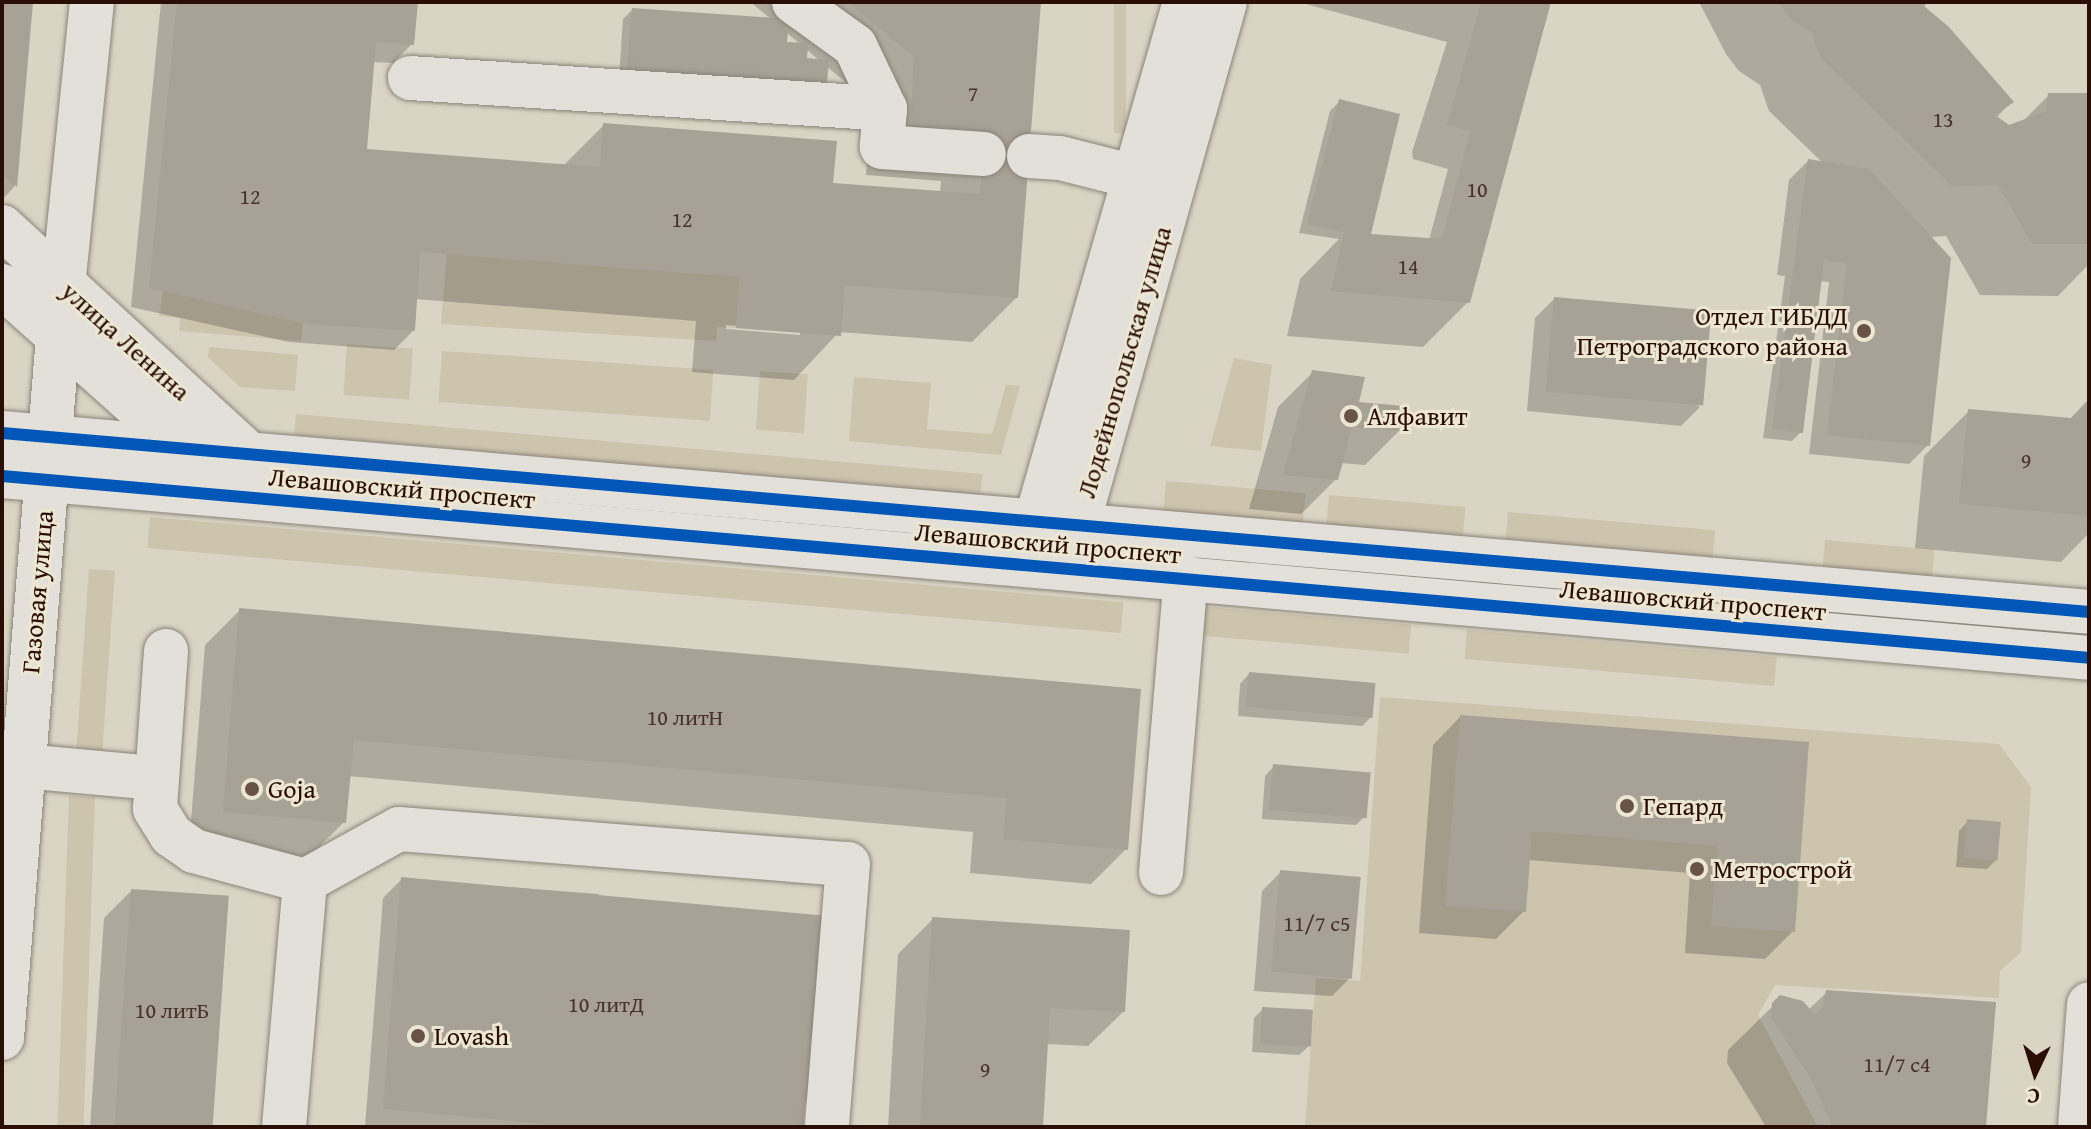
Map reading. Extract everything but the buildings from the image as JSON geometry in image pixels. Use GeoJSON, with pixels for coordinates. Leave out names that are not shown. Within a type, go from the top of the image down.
{"type":"FeatureCollection","features":[{"type":"Feature","properties":{"kind":"street","name":"Газовая улица"},"geometry":{"type":"LineString","coordinates":[[2,1038],[58,336],[92,2]]}},
{"type":"Feature","properties":{"kind":"street"},"geometry":{"type":"LineString","coordinates":[[794,2],[855,46],[885,109],[882,147],[984,154]]}},
{"type":"Feature","properties":{"kind":"street","name":"Лодейнопольская улица"},"geometry":{"type":"LineString","coordinates":[[1154,182],[1185,2]]}},
{"type":"Feature","properties":{"kind":"street","name":"Лодейнопольская улица"},"geometry":{"type":"LineString","coordinates":[[1056,525],[1074,380],[1130,264],[1154,182],[1225,2]]}},
{"type":"Feature","properties":{"kind":"street"},"geometry":{"type":"LineString","coordinates":[[410,78],[885,109]]}},
{"type":"Feature","properties":{"kind":"street"},"geometry":{"type":"LineString","coordinates":[[1029,156],[1154,182]]}},
{"type":"Feature","properties":{"kind":"street","name":"улица Ленина"},"geometry":{"type":"LineString","coordinates":[[2,227],[250,455]]}},
{"type":"Feature","properties":{"kind":"street","name":"Лодейнопольская улица"},"geometry":{"type":"LineString","coordinates":[[1056,525],[1116,390],[1130,264]]}},
{"type":"Feature","properties":{"kind":"street","name":"улица Ленина"},"geometry":{"type":"LineString","coordinates":[[2,286],[237,496]]}},
{"type":"Feature","properties":{"kind":"street"},"geometry":{"type":"LineString","coordinates":[[1074,380],[1116,390]]}},
{"type":"Feature","properties":{"kind":"street","name":"Левашовский проспект"},"geometry":{"type":"LineString","coordinates":[[2,433],[48,459],[237,496],[1186,577],[1731,582],[2089,612]]}},
{"type":"Feature","properties":{"kind":"street","name":"Левашовский проспект"},"geometry":{"type":"LineString","coordinates":[[2,476],[48,459],[185,449],[1056,525],[1436,578],[1727,625],[2089,658]]}},
{"type":"Feature","properties":{"kind":"street"},"geometry":{"type":"LineString","coordinates":[[1049,565],[1056,525]]}},
{"type":"Feature","properties":{"kind":"street"},"geometry":{"type":"LineString","coordinates":[[1161,873],[1186,577]]}},
{"type":"Feature","properties":{"kind":"street"},"geometry":{"type":"LineString","coordinates":[[1727,625],[1731,582]]}},
{"type":"Feature","properties":{"kind":"street"},"geometry":{"type":"LineString","coordinates":[[1797,632],[1801,589]]}},
{"type":"Feature","properties":{"kind":"street"},"geometry":{"type":"LineString","coordinates":[[1841,636],[1844,592]]}},
{"type":"Feature","properties":{"kind":"street"},"geometry":{"type":"LineString","coordinates":[[166,651],[155,809],[171,835],[194,851],[305,881],[399,829],[848,864],[827,1127]]}},
{"type":"Feature","properties":{"kind":"street"},"geometry":{"type":"LineString","coordinates":[[23,766],[155,778]]}},
{"type":"Feature","properties":{"kind":"street"},"geometry":{"type":"LineString","coordinates":[[284,1127],[305,881]]}},
{"type":"Feature","properties":{"kind":"street"},"geometry":{"type":"LineString","coordinates":[[2080,1127],[2089,1004]]}},
{"type":"Feature","properties":{"kind":"shaded area"},"geometry":{"type":"Polygon","coordinates":[[[1114,2],[1126,2],[1126,133],[1114,133],[1114,2]]]}},
{"type":"Feature","properties":{"kind":"shaded area"},"geometry":{"type":"Polygon","coordinates":[[[447,254],[740,277],[736,328],[717,327],[716,341],[441,324],[447,254]]]}},
{"type":"Feature","properties":{"kind":"shaded area"},"geometry":{"type":"Polygon","coordinates":[[[163,291],[303,323],[301,341],[179,331],[180,318],[159,316],[163,291]]]}},
{"type":"Feature","properties":{"kind":"shaded area"},"geometry":{"type":"Polygon","coordinates":[[[347,344],[413,349],[409,399],[343,395],[347,344]]]}},
{"type":"Feature","properties":{"kind":"shaded area"},"geometry":{"type":"Polygon","coordinates":[[[209,347],[298,355],[295,391],[240,387],[208,357],[209,347]]]}},
{"type":"Feature","properties":{"kind":"shaded area"},"geometry":{"type":"Polygon","coordinates":[[[442,351],[713,370],[710,421],[438,402],[442,351]]]}},
{"type":"Feature","properties":{"kind":"shaded area"},"geometry":{"type":"Polygon","coordinates":[[[1234,358],[1272,365],[1261,451],[1210,446],[1234,358]]]}},
{"type":"Feature","properties":{"kind":"shaded area"},"geometry":{"type":"Polygon","coordinates":[[[760,371],[808,374],[804,433],[756,430],[760,371]]]}},
{"type":"Feature","properties":{"kind":"shaded area"},"geometry":{"type":"Polygon","coordinates":[[[854,377],[931,383],[927,429],[992,434],[1006,385],[1020,386],[1001,455],[849,441],[854,377]]]}},
{"type":"Feature","properties":{"kind":"shaded area"},"geometry":{"type":"Polygon","coordinates":[[[296,414],[982,474],[981,495],[294,435],[296,414]]]}},
{"type":"Feature","properties":{"kind":"shaded area"},"geometry":{"type":"Polygon","coordinates":[[[1166,481],[1305,493],[1303,524],[1163,512],[1166,481]]]}},
{"type":"Feature","properties":{"kind":"shaded area"},"geometry":{"type":"Polygon","coordinates":[[[1329,495],[1465,507],[1463,539],[1326,527],[1329,495]]]}},
{"type":"Feature","properties":{"kind":"shaded area"},"geometry":{"type":"Polygon","coordinates":[[[1508,512],[1715,530],[1713,559],[1505,541],[1508,512]]]}},
{"type":"Feature","properties":{"kind":"shaded area"},"geometry":{"type":"Polygon","coordinates":[[[150,517],[1123,602],[1121,633],[147,548],[150,517]]]}},
{"type":"Feature","properties":{"kind":"shaded area"},"geometry":{"type":"Polygon","coordinates":[[[1825,540],[1935,550],[1932,577],[1823,568],[1825,540]]]}},
{"type":"Feature","properties":{"kind":"shaded area"},"geometry":{"type":"Polygon","coordinates":[[[89,569],[115,571],[102,755],[76,754],[89,569]]]}},
{"type":"Feature","properties":{"kind":"shaded area"},"geometry":{"type":"Polygon","coordinates":[[[1196,606],[1411,625],[1409,654],[1193,635],[1196,606]]]}},
{"type":"Feature","properties":{"kind":"shaded area"},"geometry":{"type":"Polygon","coordinates":[[[1467,630],[1777,657],[1774,686],[1464,659],[1467,630]]]}},
{"type":"Feature","properties":{"kind":"shaded area","name":"Метрострой"},"geometry":{"type":"Polygon","coordinates":[[[1380,697],[1999,744],[2031,787],[2021,952],[2000,971],[1999,998],[1775,985],[1758,1015],[1818,1127],[1305,1127],[1316,978],[1360,981],[1380,697]]]}},
{"type":"Feature","properties":{"kind":"shaded area"},"geometry":{"type":"Polygon","coordinates":[[[69,796],[95,797],[83,1127],[57,1127],[69,796]]]}},
{"type":"Feature","properties":{"kind":"cycle path"},"geometry":{"type":"LineString","coordinates":[[2,433],[2089,612]]}},
{"type":"Feature","properties":{"kind":"cycle path"},"geometry":{"type":"LineString","coordinates":[[2,476],[2089,658]]}},
{"type":"Feature","properties":{"kind":"place","name":"Отдел ГИБДД Петроградского района"},"geometry":{"type":"Point","coordinates":[1864,331]}},
{"type":"Feature","properties":{"kind":"place","name":"Алфавит"},"geometry":{"type":"Point","coordinates":[1351,416]}},
{"type":"Feature","properties":{"kind":"place","name":"Goja"},"geometry":{"type":"Point","coordinates":[252,789]}},
{"type":"Feature","properties":{"kind":"place","name":"Гепард"},"geometry":{"type":"Point","coordinates":[1627,806]}},
{"type":"Feature","properties":{"kind":"place","name":"Метрострой"},"geometry":{"type":"Point","coordinates":[1697,869]}},
{"type":"Feature","properties":{"kind":"place","name":"Lovash"},"geometry":{"type":"Point","coordinates":[418,1036]}}]}
